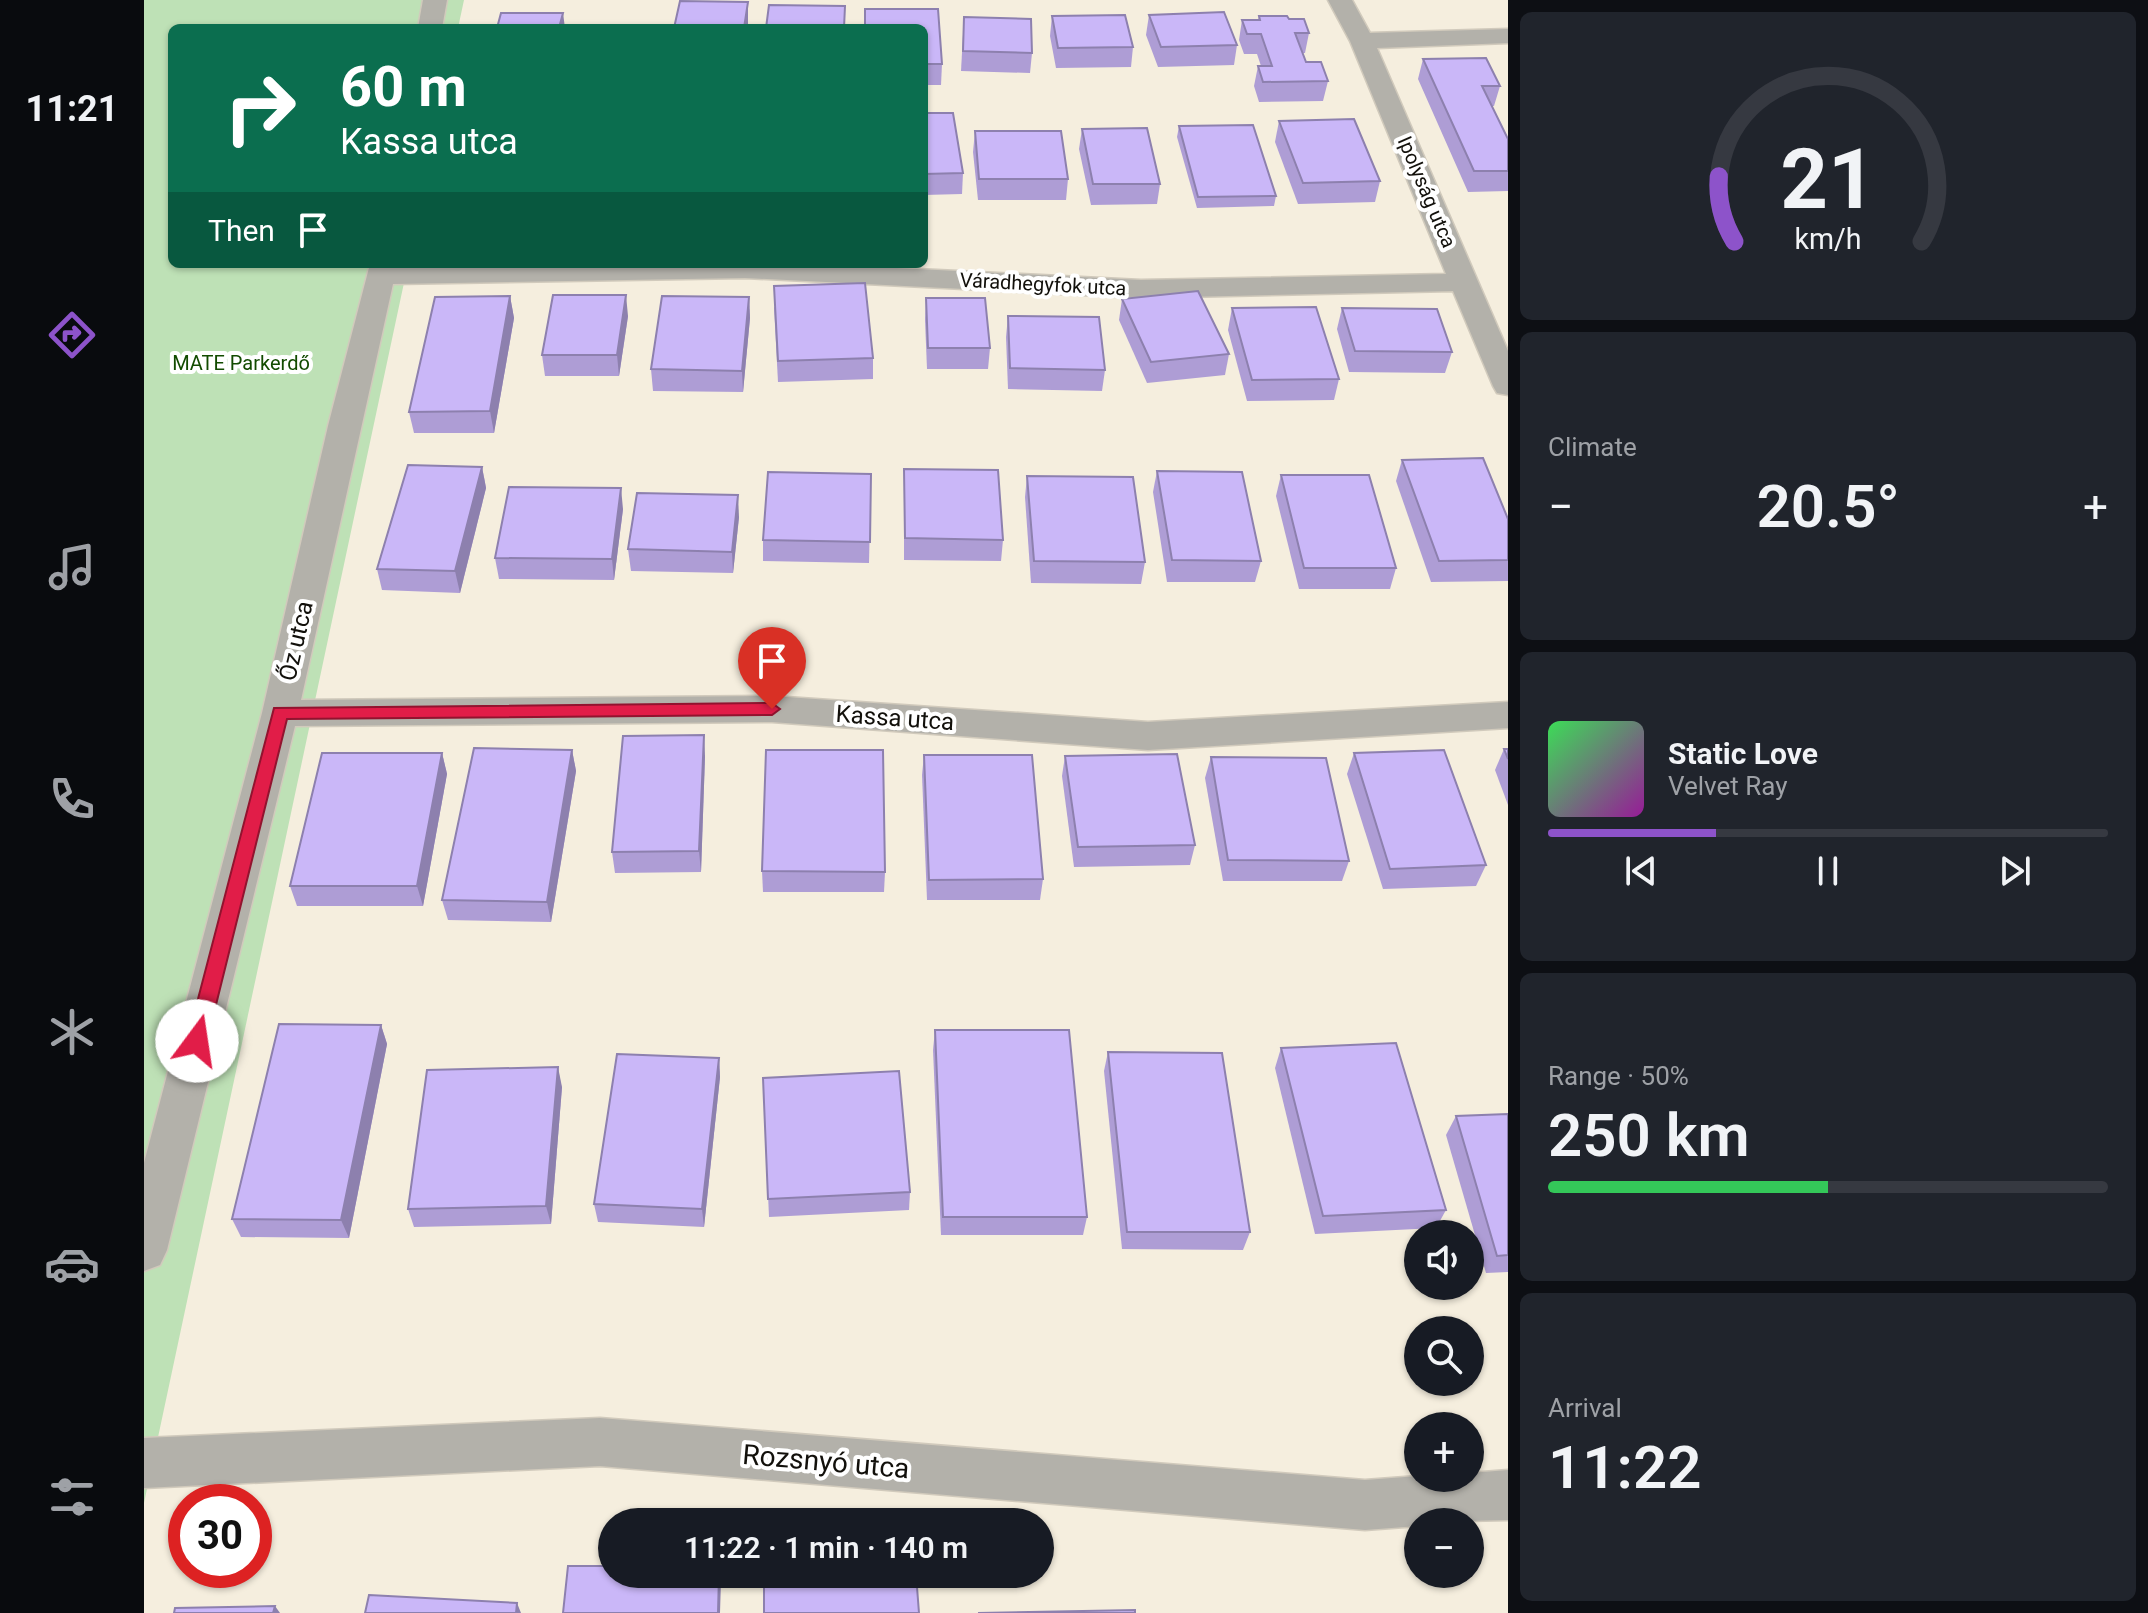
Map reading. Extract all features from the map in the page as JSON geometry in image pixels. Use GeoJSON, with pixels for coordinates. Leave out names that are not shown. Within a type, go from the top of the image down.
{"type":"FeatureCollection","features":[{"type":"Feature","properties":{"kind":"street"},"geometry":{"type":"LineString","coordinates":[[431,24],[435,0]]}},
{"type":"Feature","properties":{"kind":"street","name":"Ipolyság utca"},"geometry":{"type":"LineString","coordinates":[[1340,0],[1362,41],[1508,386]]}},
{"type":"Feature","properties":{"kind":"street"},"geometry":{"type":"LineString","coordinates":[[1362,41],[1508,36]]}},
{"type":"Feature","properties":{"kind":"street","name":"Váradhegyfok utca"},"geometry":{"type":"LineString","coordinates":[[383,270],[745,269],[1141,289],[1465,282]]}},
{"type":"Feature","properties":{"kind":"street","name":"Őz utca"},"geometry":{"type":"LineString","coordinates":[[144,1250],[280,713],[344,426],[383,270]]}},
{"type":"Feature","properties":{"kind":"street","name":"Kassa utca"},"geometry":{"type":"LineString","coordinates":[[280,713],[772,709],[1148,736],[1508,715]]}},
{"type":"Feature","properties":{"kind":"street","name":"Rozsnyó utca"},"geometry":{"type":"LineString","coordinates":[[144,1463],[600,1442],[1365,1505],[1508,1495]]}},
{"type":"Feature","properties":{"kind":"green space","name":"MATE Parkerdő"},"geometry":{"type":"Polygon","coordinates":[[[144,0],[464,0],[459,24],[168,24],[168,268],[407,268],[144,1503],[144,0]]]}},
{"type":"Feature","properties":{"kind":"building"},"geometry":{"type":"Polygon","coordinates":[[[680,1],[748,2],[745,24],[675,24],[680,1]]]}},
{"type":"Feature","properties":{"kind":"building"},"geometry":{"type":"Polygon","coordinates":[[[769,5],[845,6],[844,24],[767,24],[769,5]]]}},
{"type":"Feature","properties":{"kind":"building"},"geometry":{"type":"Polygon","coordinates":[[[865,9],[938,9],[942,64],[928,64],[928,24],[865,24],[865,9]]]}},
{"type":"Feature","properties":{"kind":"building"},"geometry":{"type":"Polygon","coordinates":[[[1224,12],[1237,45],[1161,47],[1149,15],[1224,12]]]}},
{"type":"Feature","properties":{"kind":"building"},"geometry":{"type":"Polygon","coordinates":[[[501,13],[563,13],[560,24],[498,24],[501,13]]]}},
{"type":"Feature","properties":{"kind":"building"},"geometry":{"type":"Polygon","coordinates":[[[1125,15],[1133,47],[1058,48],[1052,16],[1125,15]]]}},
{"type":"Feature","properties":{"kind":"building"},"geometry":{"type":"Polygon","coordinates":[[[1259,16],[1304,19],[1309,33],[1295,33],[1306,62],[1321,62],[1328,81],[1263,82],[1258,66],[1272,66],[1261,34],[1247,34],[1242,20],[1260,20],[1259,16]]]}},
{"type":"Feature","properties":{"kind":"building"},"geometry":{"type":"Polygon","coordinates":[[[964,17],[1031,19],[1032,53],[963,51],[964,17]]]}},
{"type":"Feature","properties":{"kind":"building"},"geometry":{"type":"Polygon","coordinates":[[[1486,58],[1500,86],[1482,86],[1508,139],[1508,171],[1474,171],[1423,59],[1486,58]]]}},
{"type":"Feature","properties":{"kind":"building"},"geometry":{"type":"Polygon","coordinates":[[[928,113],[953,113],[963,173],[928,174],[928,113]]]}},
{"type":"Feature","properties":{"kind":"building"},"geometry":{"type":"Polygon","coordinates":[[[1354,119],[1380,181],[1303,183],[1279,121],[1354,119]]]}},
{"type":"Feature","properties":{"kind":"building"},"geometry":{"type":"Polygon","coordinates":[[[1253,125],[1276,196],[1198,197],[1179,126],[1253,125]]]}},
{"type":"Feature","properties":{"kind":"building"},"geometry":{"type":"Polygon","coordinates":[[[1147,128],[1160,184],[1093,184],[1082,129],[1147,128]]]}},
{"type":"Feature","properties":{"kind":"building"},"geometry":{"type":"Polygon","coordinates":[[[975,131],[1061,131],[1068,179],[979,179],[975,131]]]}},
{"type":"Feature","properties":{"kind":"building"},"geometry":{"type":"Polygon","coordinates":[[[865,283],[873,358],[778,361],[774,286],[865,283]]]}},
{"type":"Feature","properties":{"kind":"building"},"geometry":{"type":"Polygon","coordinates":[[[1198,291],[1229,354],[1151,362],[1122,299],[1198,291]]]}},
{"type":"Feature","properties":{"kind":"building"},"geometry":{"type":"Polygon","coordinates":[[[553,295],[626,295],[617,355],[542,355],[553,295]]]}},
{"type":"Feature","properties":{"kind":"building"},"geometry":{"type":"Polygon","coordinates":[[[510,296],[490,411],[409,412],[435,297],[510,296]]]}},
{"type":"Feature","properties":{"kind":"building"},"geometry":{"type":"Polygon","coordinates":[[[662,296],[749,297],[742,371],[651,369],[662,296]]]}},
{"type":"Feature","properties":{"kind":"building"},"geometry":{"type":"Polygon","coordinates":[[[926,298],[985,298],[990,348],[928,348],[926,298]]]}},
{"type":"Feature","properties":{"kind":"building"},"geometry":{"type":"Polygon","coordinates":[[[1316,307],[1339,379],[1252,380],[1232,308],[1316,307]]]}},
{"type":"Feature","properties":{"kind":"building"},"geometry":{"type":"Polygon","coordinates":[[[1342,308],[1437,309],[1452,352],[1355,351],[1342,308]]]}},
{"type":"Feature","properties":{"kind":"building"},"geometry":{"type":"Polygon","coordinates":[[[1008,316],[1099,317],[1105,370],[1010,368],[1008,316]]]}},
{"type":"Feature","properties":{"kind":"building"},"geometry":{"type":"Polygon","coordinates":[[[1483,458],[1508,519],[1508,560],[1439,561],[1402,460],[1483,458]]]}},
{"type":"Feature","properties":{"kind":"building"},"geometry":{"type":"Polygon","coordinates":[[[408,465],[482,467],[455,571],[377,569],[408,465]]]}},
{"type":"Feature","properties":{"kind":"building"},"geometry":{"type":"Polygon","coordinates":[[[904,469],[998,470],[1003,540],[905,538],[904,469]]]}},
{"type":"Feature","properties":{"kind":"building"},"geometry":{"type":"Polygon","coordinates":[[[1157,471],[1242,472],[1261,561],[1172,560],[1157,471]]]}},
{"type":"Feature","properties":{"kind":"building"},"geometry":{"type":"Polygon","coordinates":[[[768,472],[871,474],[870,542],[763,540],[768,472]]]}},
{"type":"Feature","properties":{"kind":"building"},"geometry":{"type":"Polygon","coordinates":[[[1281,475],[1369,475],[1396,568],[1304,568],[1281,475]]]}},
{"type":"Feature","properties":{"kind":"building"},"geometry":{"type":"Polygon","coordinates":[[[1027,476],[1133,477],[1145,562],[1034,561],[1027,476]]]}},
{"type":"Feature","properties":{"kind":"building"},"geometry":{"type":"Polygon","coordinates":[[[509,487],[621,488],[612,559],[495,558],[509,487]]]}},
{"type":"Feature","properties":{"kind":"building"},"geometry":{"type":"Polygon","coordinates":[[[637,493],[738,495],[732,552],[628,549],[637,493]]]}},
{"type":"Feature","properties":{"kind":"building"},"geometry":{"type":"Polygon","coordinates":[[[704,735],[699,851],[612,852],[623,736],[704,735]]]}},
{"type":"Feature","properties":{"kind":"building"},"geometry":{"type":"Polygon","coordinates":[[[474,748],[572,750],[547,902],[442,900],[474,748]]]}},
{"type":"Feature","properties":{"kind":"building"},"geometry":{"type":"Polygon","coordinates":[[[766,750],[883,750],[885,872],[762,871],[766,750]]]}},
{"type":"Feature","properties":{"kind":"building"},"geometry":{"type":"Polygon","coordinates":[[[1444,750],[1486,865],[1390,869],[1354,753],[1444,750]]]}},
{"type":"Feature","properties":{"kind":"building"},"geometry":{"type":"Polygon","coordinates":[[[322,753],[442,753],[417,886],[290,886],[322,753]]]}},
{"type":"Feature","properties":{"kind":"building"},"geometry":{"type":"Polygon","coordinates":[[[1177,754],[1195,845],[1078,847],[1065,756],[1177,754]]]}},
{"type":"Feature","properties":{"kind":"building"},"geometry":{"type":"Polygon","coordinates":[[[924,755],[1032,755],[1043,879],[929,880],[924,755]]]}},
{"type":"Feature","properties":{"kind":"building"},"geometry":{"type":"Polygon","coordinates":[[[1211,757],[1326,758],[1349,861],[1228,860],[1211,757]]]}},
{"type":"Feature","properties":{"kind":"building"},"geometry":{"type":"Polygon","coordinates":[[[279,1024],[381,1025],[341,1220],[232,1219],[279,1024]]]}},
{"type":"Feature","properties":{"kind":"building"},"geometry":{"type":"Polygon","coordinates":[[[935,1030],[1069,1030],[1087,1217],[943,1217],[935,1030]]]}},
{"type":"Feature","properties":{"kind":"building"},"geometry":{"type":"Polygon","coordinates":[[[1396,1043],[1446,1210],[1323,1216],[1281,1048],[1396,1043]]]}},
{"type":"Feature","properties":{"kind":"building"},"geometry":{"type":"Polygon","coordinates":[[[1108,1052],[1222,1053],[1250,1232],[1127,1232],[1108,1052]]]}},
{"type":"Feature","properties":{"kind":"building"},"geometry":{"type":"Polygon","coordinates":[[[617,1054],[719,1058],[702,1209],[594,1204],[617,1054]]]}},
{"type":"Feature","properties":{"kind":"building"},"geometry":{"type":"Polygon","coordinates":[[[558,1067],[546,1206],[408,1209],[427,1070],[558,1067]]]}},
{"type":"Feature","properties":{"kind":"building"},"geometry":{"type":"Polygon","coordinates":[[[899,1071],[910,1192],[768,1199],[763,1078],[899,1071]]]}},
{"type":"Feature","properties":{"kind":"building"},"geometry":{"type":"Polygon","coordinates":[[[1508,1114],[1508,1255],[1497,1256],[1456,1116],[1508,1114]]]}},
{"type":"Feature","properties":{"kind":"building"},"geometry":{"type":"Polygon","coordinates":[[[568,1566],[598,1566],[598,1588],[719,1588],[718,1613],[563,1613],[568,1566]]]}},
{"type":"Feature","properties":{"kind":"building"},"geometry":{"type":"Polygon","coordinates":[[[764,1588],[917,1588],[919,1613],[764,1613],[764,1588]]]}},
{"type":"Feature","properties":{"kind":"building"},"geometry":{"type":"Polygon","coordinates":[[[369,1595],[517,1603],[516,1613],[365,1613],[369,1595]]]}},
{"type":"Feature","properties":{"kind":"building"},"geometry":{"type":"Polygon","coordinates":[[[275,1606],[273,1613],[174,1613],[175,1608],[275,1606]]]}},
{"type":"Feature","properties":{"kind":"building"},"geometry":{"type":"Polygon","coordinates":[[[1135,1610],[1135,1613],[978,1613],[1135,1610]]]}},
{"type":"Feature","properties":{"kind":"route"},"geometry":{"type":"LineString","coordinates":[[197,1041],[280,713],[772,709]]}}]}
